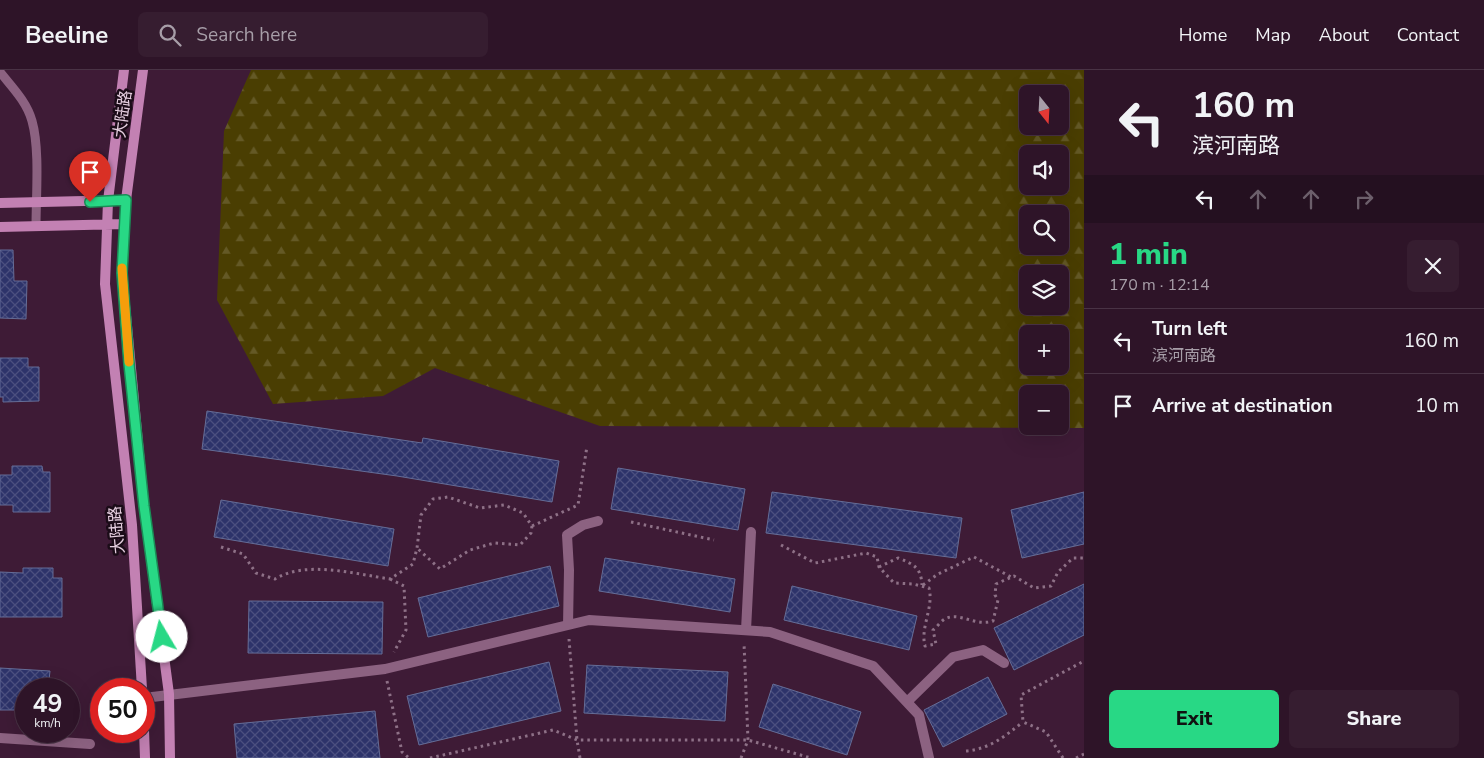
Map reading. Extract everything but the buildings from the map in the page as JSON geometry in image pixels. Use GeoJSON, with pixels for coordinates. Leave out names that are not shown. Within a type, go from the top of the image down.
{"type":"FeatureCollection","features":[{"type":"Feature","properties":{"kind":"main road","name":"大陆路"},"geometry":{"type":"LineString","coordinates":[[124,70],[108,201],[105,284],[132,525],[141,678]]}},
{"type":"Feature","properties":{"kind":"main road","name":"大陆路"},"geometry":{"type":"LineString","coordinates":[[143,70],[126,200],[122,273],[144,506],[169,694],[170,758]]}},
{"type":"Feature","properties":{"kind":"main road"},"geometry":{"type":"LineString","coordinates":[[0,203],[126,200]]}},
{"type":"Feature","properties":{"kind":"main road"},"geometry":{"type":"LineString","coordinates":[[0,226],[125,224]]}},
{"type":"Feature","properties":{"kind":"main road"},"geometry":{"type":"LineString","coordinates":[[145,743],[146,758]]}},
{"type":"Feature","properties":{"kind":"street"},"geometry":{"type":"LineString","coordinates":[[568,625],[570,570],[567,535],[583,525],[598,521]]}},
{"type":"Feature","properties":{"kind":"street"},"geometry":{"type":"LineString","coordinates":[[745,630],[751,532]]}},
{"type":"Feature","properties":{"kind":"street"},"geometry":{"type":"LineString","coordinates":[[155,696],[384,669],[589,620],[745,630],[770,632],[873,666],[919,715],[929,758]]}},
{"type":"Feature","properties":{"kind":"street"},"geometry":{"type":"LineString","coordinates":[[907,702],[953,657],[983,650],[1004,663]]}},
{"type":"Feature","properties":{"kind":"street"},"geometry":{"type":"LineString","coordinates":[[0,738],[90,744]]}},
{"type":"Feature","properties":{"kind":"lane"},"geometry":{"type":"LineString","coordinates":[[0,72],[23,100],[32,121],[37,172],[36,226]]}},
{"type":"Feature","properties":{"kind":"path"},"geometry":{"type":"LineString","coordinates":[[532,526],[578,505],[587,446]]}},
{"type":"Feature","properties":{"kind":"path"},"geometry":{"type":"LineString","coordinates":[[390,579],[413,564],[421,515],[433,499],[448,497],[480,508],[504,505],[523,513],[532,526],[531,533],[520,545],[494,543],[470,550],[440,569],[417,548]]}},
{"type":"Feature","properties":{"kind":"path"},"geometry":{"type":"LineString","coordinates":[[631,522],[714,540]]}},
{"type":"Feature","properties":{"kind":"path"},"geometry":{"type":"LineString","coordinates":[[781,545],[815,563],[866,553],[877,557],[879,567],[894,583],[929,588],[930,595],[923,636],[925,646],[936,644],[934,630],[945,619],[957,616],[983,624],[993,621],[998,600],[995,595],[996,584],[1012,577]]}},
{"type":"Feature","properties":{"kind":"path"},"geometry":{"type":"LineString","coordinates":[[221,547],[243,554],[256,573],[275,579],[285,573],[304,568],[390,579],[404,586],[406,630],[384,669],[402,752],[409,758]]}},
{"type":"Feature","properties":{"kind":"path"},"geometry":{"type":"LineString","coordinates":[[922,586],[938,574],[974,557],[1034,588],[1051,586],[1058,572],[1073,558],[1084,558]]}},
{"type":"Feature","properties":{"kind":"path"},"geometry":{"type":"LineString","coordinates":[[879,567],[898,558],[914,564],[921,573],[922,586]]}},
{"type":"Feature","properties":{"kind":"path"},"geometry":{"type":"LineString","coordinates":[[568,625],[576,740],[580,758]]}},
{"type":"Feature","properties":{"kind":"path"},"geometry":{"type":"LineString","coordinates":[[741,758],[748,740],[745,630]]}},
{"type":"Feature","properties":{"kind":"path"},"geometry":{"type":"LineString","coordinates":[[1023,722],[1021,695],[1084,661]]}},
{"type":"Feature","properties":{"kind":"path"},"geometry":{"type":"LineString","coordinates":[[966,751],[979,750],[999,741],[1023,722]]}},
{"type":"Feature","properties":{"kind":"path"},"geometry":{"type":"LineString","coordinates":[[1023,722],[1046,732],[1063,758]]}},
{"type":"Feature","properties":{"kind":"path"},"geometry":{"type":"LineString","coordinates":[[430,758],[553,730],[576,740],[748,740],[811,758]]}},
{"type":"Feature","properties":{"kind":"path"},"geometry":{"type":"LineString","coordinates":[[1076,758],[1084,754]]}},
{"type":"Feature","properties":{"kind":"green space"},"geometry":{"type":"Polygon","coordinates":[[[251,70],[1084,70],[1084,428],[1069,428],[1069,385],[1019,385],[1019,428],[600,426],[435,368],[383,396],[273,404],[217,300],[224,131],[251,70]]]}},
{"type":"Feature","properties":{"kind":"slow traffic"},"geometry":{"type":"LineString","coordinates":[[122,268],[129,362]]}},
{"type":"Feature","properties":{"kind":"route"},"geometry":{"type":"LineString","coordinates":[[90,202],[126,200],[122,273],[129,364],[144,506],[162,637]]}}]}
